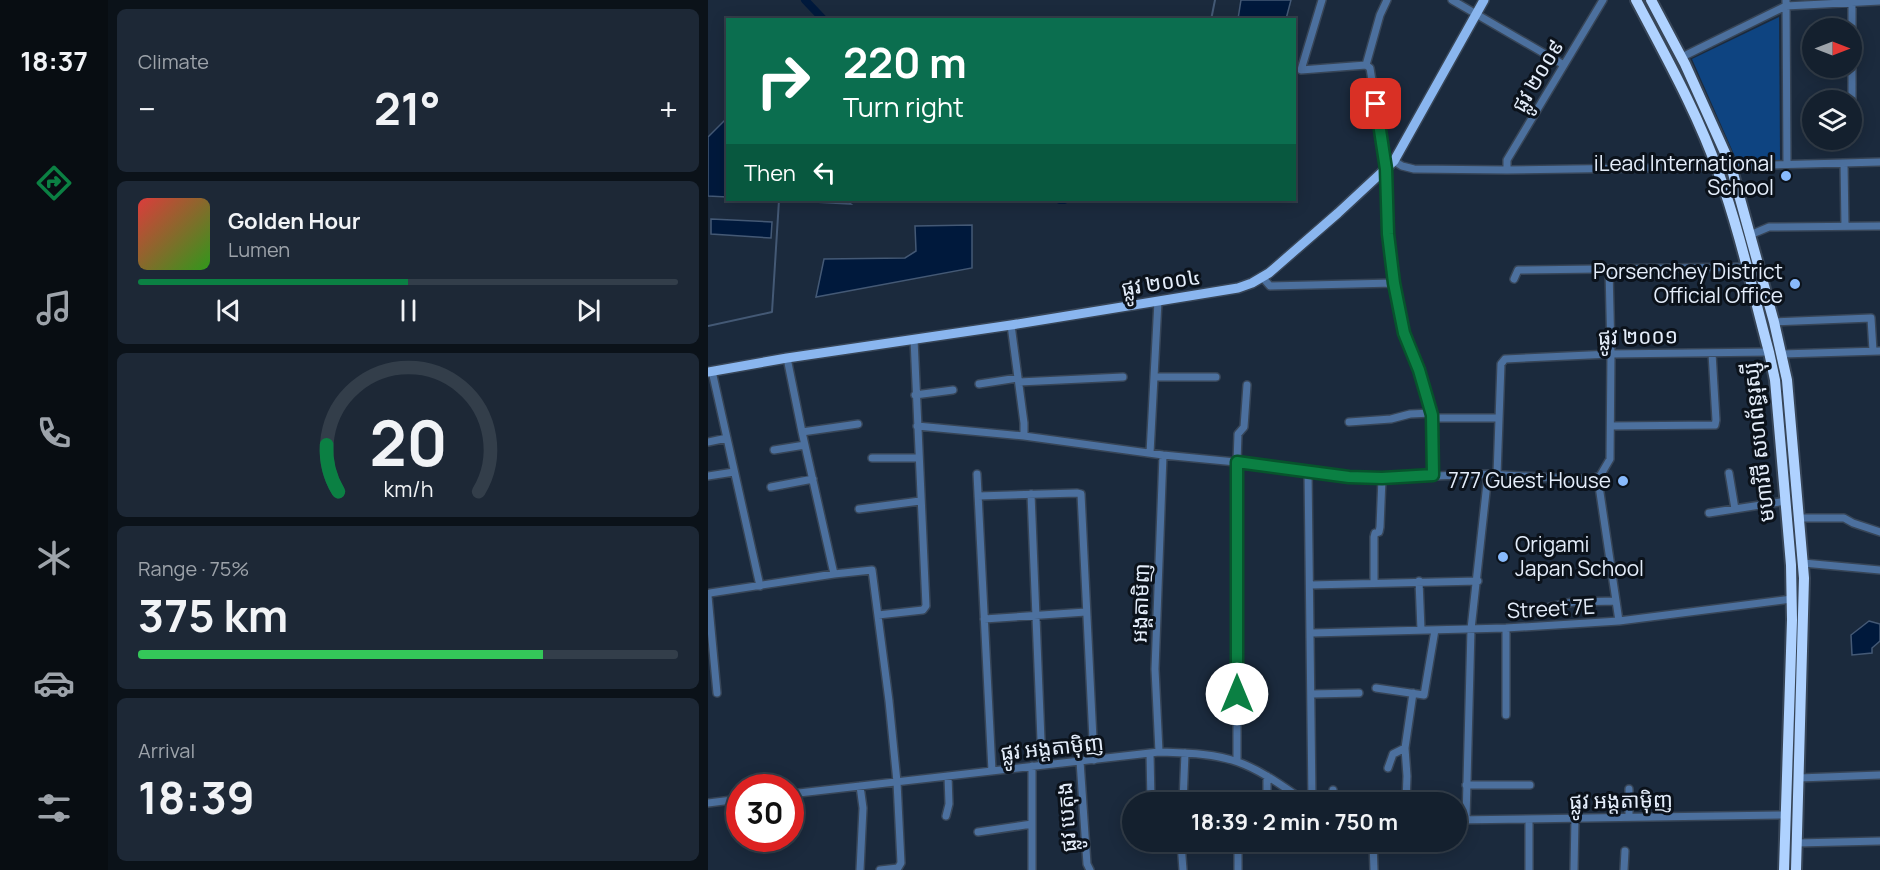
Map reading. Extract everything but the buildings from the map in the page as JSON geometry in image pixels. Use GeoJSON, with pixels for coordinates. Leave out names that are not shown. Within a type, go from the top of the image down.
{"type":"FeatureCollection","features":[{"type":"Feature","properties":{"kind":"highway","name":"មហាវិថី សហព័ន្ធរុស្ស៊ី"},"geometry":{"type":"LineString","coordinates":[[1636,0],[1674,71],[1715,164],[1746,267],[1769,352],[1774,380],[1790,544],[1792,599],[1784,870]]}},
{"type":"Feature","properties":{"kind":"highway","name":"មហាវិថី សហព័ន្ធរុស្ស៊ី"},"geometry":{"type":"LineString","coordinates":[[1651,0],[1682,57],[1731,166],[1774,322],[1787,380],[1803,563],[1804,619],[1796,870]]}},
{"type":"Feature","properties":{"kind":"highway"},"geometry":{"type":"LineString","coordinates":[[1790,544],[1802,543]]}},
{"type":"Feature","properties":{"kind":"highway"},"geometry":{"type":"LineString","coordinates":[[1789,722],[1801,723]]}},
{"type":"Feature","properties":{"kind":"main road","name":"ផ្លូវ ២០០៤"},"geometry":{"type":"LineString","coordinates":[[710,371],[1238,288],[1263,278],[1320,230],[1394,161],[1484,0]]}},
{"type":"Feature","properties":{"kind":"street"},"geometry":{"type":"LineString","coordinates":[[1323,0],[1301,70],[1366,65],[1370,68],[1386,169],[1388,234],[1394,283],[1404,333],[1419,370],[1432,416],[1433,475]]}},
{"type":"Feature","properties":{"kind":"street"},"geometry":{"type":"LineString","coordinates":[[1366,65],[1380,15],[1387,0]]}},
{"type":"Feature","properties":{"kind":"street"},"geometry":{"type":"LineString","coordinates":[[1452,0],[1564,65]]}},
{"type":"Feature","properties":{"kind":"street","name":"ផ្លូវ ២០០៩"},"geometry":{"type":"LineString","coordinates":[[1507,170],[1507,160],[1603,0]]}},
{"type":"Feature","properties":{"kind":"street"},"geometry":{"type":"LineString","coordinates":[[1682,57],[1786,3],[1880,1]]}},
{"type":"Feature","properties":{"kind":"street"},"geometry":{"type":"LineString","coordinates":[[1852,2],[1852,90]]}},
{"type":"Feature","properties":{"kind":"street"},"geometry":{"type":"LineString","coordinates":[[1786,3],[1787,164]]}},
{"type":"Feature","properties":{"kind":"street"},"geometry":{"type":"LineString","coordinates":[[1394,161],[1414,169],[1507,170],[1708,167],[1715,164]]}},
{"type":"Feature","properties":{"kind":"street"},"geometry":{"type":"LineString","coordinates":[[1731,166],[1880,162]]}},
{"type":"Feature","properties":{"kind":"street"},"geometry":{"type":"LineString","coordinates":[[1844,163],[1845,226]]}},
{"type":"Feature","properties":{"kind":"street"},"geometry":{"type":"LineString","coordinates":[[1750,235],[1769,227],[1880,226]]}},
{"type":"Feature","properties":{"kind":"street"},"geometry":{"type":"LineString","coordinates":[[1514,279],[1518,270],[1746,267]]}},
{"type":"Feature","properties":{"kind":"street"},"geometry":{"type":"LineString","coordinates":[[1609,269],[1610,459],[1600,476],[1599,486],[1619,621]]}},
{"type":"Feature","properties":{"kind":"street"},"geometry":{"type":"LineString","coordinates":[[1263,278],[1270,286],[1394,283]]}},
{"type":"Feature","properties":{"kind":"street"},"geometry":{"type":"LineString","coordinates":[[1150,453],[1158,301]]}},
{"type":"Feature","properties":{"kind":"street"},"geometry":{"type":"LineString","coordinates":[[1774,322],[1871,318],[1876,351],[1782,354]]}},
{"type":"Feature","properties":{"kind":"street"},"geometry":{"type":"LineString","coordinates":[[1011,325],[1024,436]]}},
{"type":"Feature","properties":{"kind":"street"},"geometry":{"type":"LineString","coordinates":[[878,615],[923,610],[926,606],[914,339]]}},
{"type":"Feature","properties":{"kind":"street","name":"ផ្លូវ ២០០១"},"geometry":{"type":"LineString","coordinates":[[1498,418],[1501,364],[1508,358],[1769,352]]}},
{"type":"Feature","properties":{"kind":"street"},"geometry":{"type":"LineString","coordinates":[[1611,426],[1715,425],[1712,353]]}},
{"type":"Feature","properties":{"kind":"street"},"geometry":{"type":"LineString","coordinates":[[787,358],[834,574]]}},
{"type":"Feature","properties":{"kind":"street"},"geometry":{"type":"LineString","coordinates":[[710,371],[760,586]]}},
{"type":"Feature","properties":{"kind":"street"},"geometry":{"type":"LineString","coordinates":[[979,384],[1019,380],[1123,377]]}},
{"type":"Feature","properties":{"kind":"street"},"geometry":{"type":"LineString","coordinates":[[1154,377],[1216,377]]}},
{"type":"Feature","properties":{"kind":"street"},"geometry":{"type":"LineString","coordinates":[[1237,761],[1237,462],[1238,434],[1244,427],[1247,385]]}},
{"type":"Feature","properties":{"kind":"street"},"geometry":{"type":"LineString","coordinates":[[915,395],[953,390]]}},
{"type":"Feature","properties":{"kind":"street"},"geometry":{"type":"LineString","coordinates":[[1348,422],[1391,419],[1410,414],[1498,418],[1471,629],[1466,792]]}},
{"type":"Feature","properties":{"kind":"street"},"geometry":{"type":"LineString","coordinates":[[802,432],[858,424]]}},
{"type":"Feature","properties":{"kind":"street"},"geometry":{"type":"LineString","coordinates":[[917,426],[1024,436],[1349,477],[1492,475],[1591,479],[1600,476]]}},
{"type":"Feature","properties":{"kind":"street"},"geometry":{"type":"LineString","coordinates":[[708,442],[727,438]]}},
{"type":"Feature","properties":{"kind":"street"},"geometry":{"type":"LineString","coordinates":[[774,450],[805,445]]}},
{"type":"Feature","properties":{"kind":"street","name":"អង្គតាមិញ"},"geometry":{"type":"LineString","coordinates":[[1159,752],[1155,669],[1163,454]]}},
{"type":"Feature","properties":{"kind":"street"},"geometry":{"type":"LineString","coordinates":[[872,458],[918,458]]}},
{"type":"Feature","properties":{"kind":"street"},"geometry":{"type":"LineString","coordinates":[[1308,471],[1312,792]]}},
{"type":"Feature","properties":{"kind":"street"},"geometry":{"type":"LineString","coordinates":[[708,476],[734,472]]}},
{"type":"Feature","properties":{"kind":"street"},"geometry":{"type":"LineString","coordinates":[[1729,473],[1735,509]]}},
{"type":"Feature","properties":{"kind":"street"},"geometry":{"type":"LineString","coordinates":[[977,474],[992,771]]}},
{"type":"Feature","properties":{"kind":"street"},"geometry":{"type":"LineString","coordinates":[[1374,582],[1374,537],[1380,528],[1382,478]]}},
{"type":"Feature","properties":{"kind":"street"},"geometry":{"type":"LineString","coordinates":[[771,487],[813,479]]}},
{"type":"Feature","properties":{"kind":"street"},"geometry":{"type":"LineString","coordinates":[[1031,494],[1042,765]]}},
{"type":"Feature","properties":{"kind":"street"},"geometry":{"type":"LineString","coordinates":[[978,495],[1081,494],[1094,759]]}},
{"type":"Feature","properties":{"kind":"street"},"geometry":{"type":"LineString","coordinates":[[859,509],[920,501]]}},
{"type":"Feature","properties":{"kind":"street"},"geometry":{"type":"LineString","coordinates":[[1709,513],[1786,501]]}},
{"type":"Feature","properties":{"kind":"street"},"geometry":{"type":"LineString","coordinates":[[1800,518],[1845,518],[1880,532]]}},
{"type":"Feature","properties":{"kind":"street"},"geometry":{"type":"LineString","coordinates":[[1803,563],[1880,570]]}},
{"type":"Feature","properties":{"kind":"street"},"geometry":{"type":"LineString","coordinates":[[717,693],[711,653],[708,596],[710,593],[872,570],[890,701],[901,863],[898,868],[880,870]]}},
{"type":"Feature","properties":{"kind":"street"},"geometry":{"type":"LineString","coordinates":[[1419,581],[1421,630]]}},
{"type":"Feature","properties":{"kind":"street"},"geometry":{"type":"LineString","coordinates":[[1310,585],[1478,581]]}},
{"type":"Feature","properties":{"kind":"street","name":"Street 7E"},"geometry":{"type":"LineString","coordinates":[[1311,633],[1506,628],[1619,621],[1792,599]]}},
{"type":"Feature","properties":{"kind":"street"},"geometry":{"type":"LineString","coordinates":[[1550,607],[1574,602],[1616,601]]}},
{"type":"Feature","properties":{"kind":"street"},"geometry":{"type":"LineString","coordinates":[[984,619],[1086,612]]}},
{"type":"Feature","properties":{"kind":"street"},"geometry":{"type":"LineString","coordinates":[[1506,628],[1506,715]]}},
{"type":"Feature","properties":{"kind":"street"},"geometry":{"type":"LineString","coordinates":[[1376,688],[1424,695],[1435,630]]}},
{"type":"Feature","properties":{"kind":"street"},"geometry":{"type":"LineString","coordinates":[[1311,694],[1359,693]]}},
{"type":"Feature","properties":{"kind":"street"},"geometry":{"type":"LineString","coordinates":[[1406,792],[1405,748],[1413,693]]}},
{"type":"Feature","properties":{"kind":"street"},"geometry":{"type":"LineString","coordinates":[[1388,768],[1393,754],[1405,748]]}},
{"type":"Feature","properties":{"kind":"street","name":"ផ្លូវ អង្តតាម៉ិញ"},"geometry":{"type":"LineString","coordinates":[[804,792],[1159,752],[1217,756],[1237,761],[1267,776],[1291,792]]}},
{"type":"Feature","properties":{"kind":"street"},"geometry":{"type":"LineString","coordinates":[[1150,753],[1151,792]]}},
{"type":"Feature","properties":{"kind":"street"},"geometry":{"type":"LineString","coordinates":[[1183,792],[1185,753]]}},
{"type":"Feature","properties":{"kind":"street","name":"ផ្លូវ បេតុង"},"geometry":{"type":"LineString","coordinates":[[1080,761],[1090,870]]}},
{"type":"Feature","properties":{"kind":"street","name":"ផ្លូវ បេតុង"},"geometry":{"type":"LineString","coordinates":[[1032,766],[1032,870]]}},
{"type":"Feature","properties":{"kind":"street"},"geometry":{"type":"LineString","coordinates":[[1799,778],[1880,775]]}},
{"type":"Feature","properties":{"kind":"street"},"geometry":{"type":"LineString","coordinates":[[946,816],[949,804],[948,776]]}},
{"type":"Feature","properties":{"kind":"street"},"geometry":{"type":"LineString","coordinates":[[1267,776],[1267,792]]}},
{"type":"Feature","properties":{"kind":"street"},"geometry":{"type":"LineString","coordinates":[[1466,785],[1530,785]]}},
{"type":"Feature","properties":{"kind":"street"},"geometry":{"type":"LineString","coordinates":[[860,786],[862,808],[860,870]]}},
{"type":"Feature","properties":{"kind":"street"},"geometry":{"type":"LineString","coordinates":[[1629,789],[1629,817]]}},
{"type":"Feature","properties":{"kind":"street"},"geometry":{"type":"LineString","coordinates":[[708,803],[726,801]]}},
{"type":"Feature","properties":{"kind":"street","name":"ផ្លូវ អង្តតាម៉ិញ"},"geometry":{"type":"LineString","coordinates":[[1467,820],[1786,815]]}},
{"type":"Feature","properties":{"kind":"street"},"geometry":{"type":"LineString","coordinates":[[1574,870],[1575,818]]}},
{"type":"Feature","properties":{"kind":"street"},"geometry":{"type":"LineString","coordinates":[[1529,819],[1529,870]]}},
{"type":"Feature","properties":{"kind":"street"},"geometry":{"type":"LineString","coordinates":[[978,832],[1032,824]]}},
{"type":"Feature","properties":{"kind":"street"},"geometry":{"type":"LineString","coordinates":[[1797,843],[1880,841]]}},
{"type":"Feature","properties":{"kind":"street"},"geometry":{"type":"LineString","coordinates":[[1624,870],[1625,851]]}},
{"type":"Feature","properties":{"kind":"street"},"geometry":{"type":"LineString","coordinates":[[1182,852],[1183,870]]}},
{"type":"Feature","properties":{"kind":"street"},"geometry":{"type":"LineString","coordinates":[[1238,852],[1238,870]]}},
{"type":"Feature","properties":{"kind":"street"},"geometry":{"type":"LineString","coordinates":[[1373,852],[1374,870]]}},
{"type":"Feature","properties":{"kind":"shaded area"},"geometry":{"type":"Polygon","coordinates":[[[1241,0],[1291,0],[1286,18],[1238,18],[1241,0]]]}},
{"type":"Feature","properties":{"kind":"shaded area"},"geometry":{"type":"Polygon","coordinates":[[[1779,17],[1780,160],[1737,161],[1692,59],[1779,17]]]}},
{"type":"Feature","properties":{"kind":"shaded area"},"geometry":{"type":"Polygon","coordinates":[[[726,119],[726,197],[708,196],[708,137],[726,119]]]}},
{"type":"Feature","properties":{"kind":"shaded area"},"geometry":{"type":"Polygon","coordinates":[[[797,201],[847,201],[851,204],[797,201]]]}},
{"type":"Feature","properties":{"kind":"shaded area"},"geometry":{"type":"Polygon","coordinates":[[[711,219],[772,222],[771,238],[711,234],[711,219]]]}},
{"type":"Feature","properties":{"kind":"shaded area"},"geometry":{"type":"Polygon","coordinates":[[[972,225],[972,268],[816,297],[824,259],[905,258],[916,251],[915,226],[972,225]]]}},
{"type":"Feature","properties":{"kind":"shaded area"},"geometry":{"type":"Polygon","coordinates":[[[1869,621],[1880,624],[1880,641],[1872,648],[1872,653],[1852,655],[1851,635],[1869,621]]]}},
{"type":"Feature","properties":{"kind":"waterway"},"geometry":{"type":"LineString","coordinates":[[805,0],[822,18]]}},
{"type":"Feature","properties":{"kind":"waterway"},"geometry":{"type":"LineString","coordinates":[[1211,18],[1215,0]]}},
{"type":"Feature","properties":{"kind":"waterway"},"geometry":{"type":"LineString","coordinates":[[708,326],[772,312],[779,201]]}},
{"type":"Feature","properties":{"kind":"place","name":"iLead International School"},"geometry":{"type":"Point","coordinates":[1786,176]}},
{"type":"Feature","properties":{"kind":"place","name":"Porsenchey District Official Office"},"geometry":{"type":"Point","coordinates":[1795,284]}},
{"type":"Feature","properties":{"kind":"place","name":"777 Guest House"},"geometry":{"type":"Point","coordinates":[1623,481]}},
{"type":"Feature","properties":{"kind":"place","name":"Origami Japan School"},"geometry":{"type":"Point","coordinates":[1503,557]}},
{"type":"Feature","properties":{"kind":"route"},"geometry":{"type":"LineString","coordinates":[[1237,694],[1237,462],[1349,477],[1433,475],[1432,415],[1419,370],[1404,333],[1394,283],[1388,234],[1386,169],[1376,104]]}}]}
